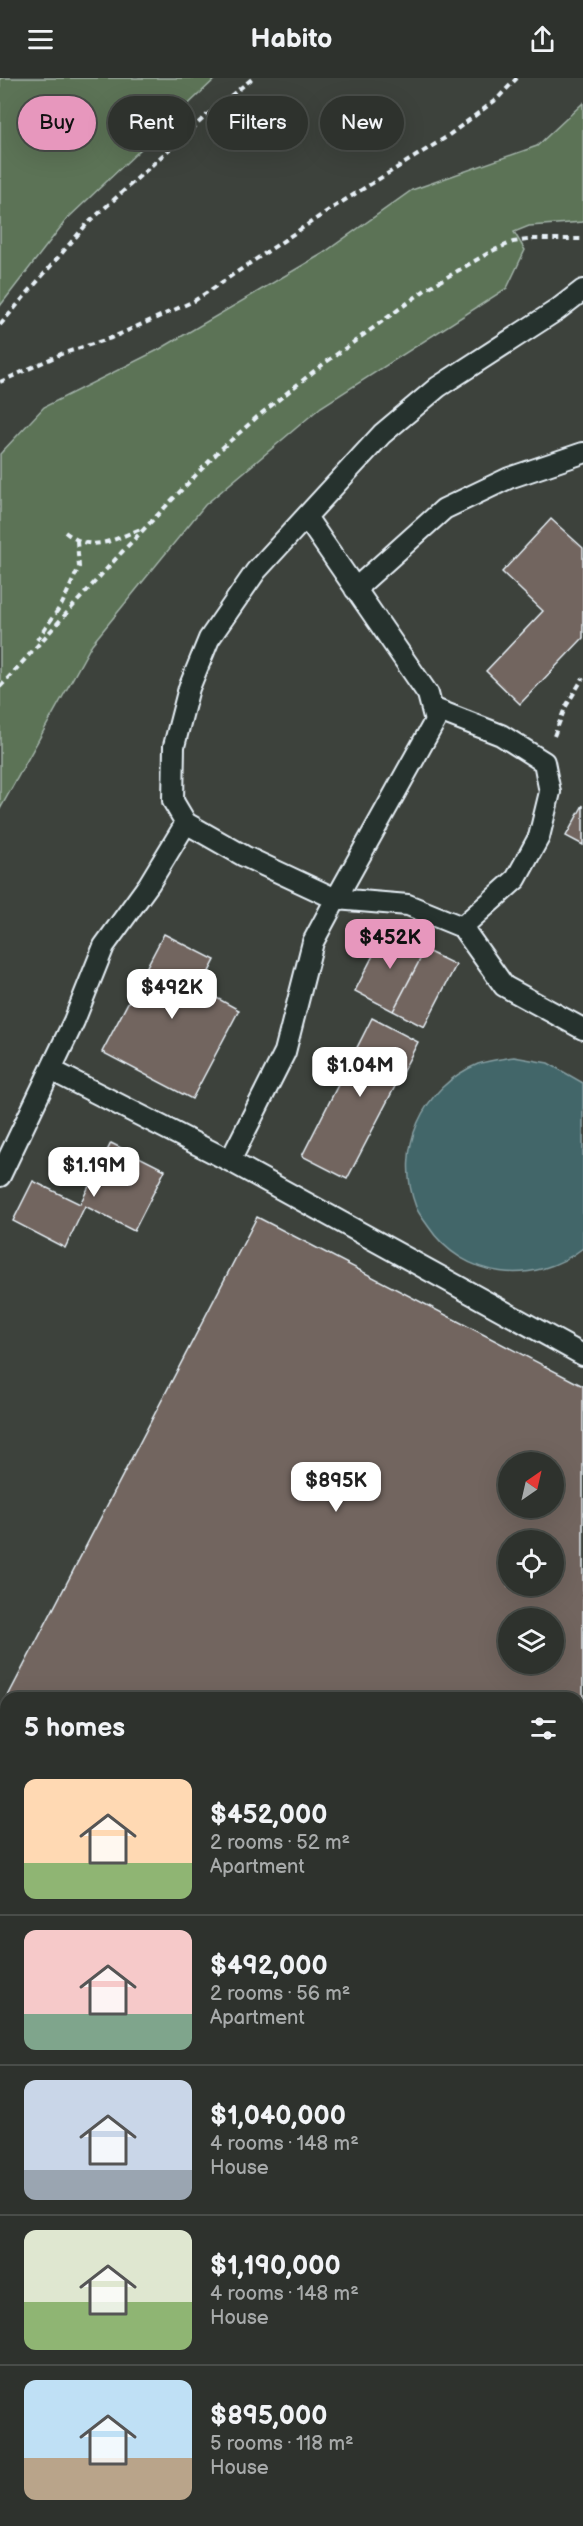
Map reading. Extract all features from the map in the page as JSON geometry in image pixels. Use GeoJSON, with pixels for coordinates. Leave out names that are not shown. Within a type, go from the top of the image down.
{"type":"FeatureCollection","features":[{"type":"Feature","properties":{"kind":"lane"},"geometry":{"type":"LineString","coordinates":[[583,290],[557,310],[438,387],[382,434],[256,571],[209,639],[189,688],[174,746],[173,801],[186,823],[244,856],[336,899],[408,905],[462,927],[504,986],[583,1029]]}},
{"type":"Feature","properties":{"kind":"lane"},"geometry":{"type":"LineString","coordinates":[[356,589],[444,509],[509,478],[583,453]]}},
{"type":"Feature","properties":{"kind":"lane"},"geometry":{"type":"LineString","coordinates":[[230,1161],[285,1052],[313,942],[435,721],[428,694],[306,517]]}},
{"type":"Feature","properties":{"kind":"lane"},"geometry":{"type":"LineString","coordinates":[[432,708],[501,735],[544,762],[550,792],[539,837],[516,879],[462,927]]}},
{"type":"Feature","properties":{"kind":"lane"},"geometry":{"type":"LineString","coordinates":[[0,1176],[51,1070],[104,946],[149,884],[186,823]]}},
{"type":"Feature","properties":{"kind":"lane"},"geometry":{"type":"LineString","coordinates":[[51,1070],[230,1161],[583,1355]]}},
{"type":"Feature","properties":{"kind":"path"},"geometry":{"type":"LineString","coordinates":[[0,325],[86,225],[207,115],[253,78]]}},
{"type":"Feature","properties":{"kind":"path"},"geometry":{"type":"LineString","coordinates":[[0,382],[61,354],[111,338],[194,301],[329,210],[445,138],[497,99],[517,78]]}},
{"type":"Feature","properties":{"kind":"path"},"geometry":{"type":"LineString","coordinates":[[0,687],[30,651],[144,528],[220,450],[318,368],[428,288],[492,251],[513,242],[534,239],[583,239]]}},
{"type":"Feature","properties":{"kind":"path"},"geometry":{"type":"LineString","coordinates":[[65,532],[77,542],[88,545],[100,544],[144,528]]}},
{"type":"Feature","properties":{"kind":"path"},"geometry":{"type":"LineString","coordinates":[[30,651],[62,604],[79,567],[77,542]]}},
{"type":"Feature","properties":{"kind":"path"},"geometry":{"type":"LineString","coordinates":[[544,762],[565,708],[583,678]]}},
{"type":"Feature","properties":{"kind":"green space"},"geometry":{"type":"Polygon","coordinates":[[[0,78],[216,78],[195,98],[195,96],[108,96],[108,150],[140,150],[67,219],[0,306],[0,78]]]}},
{"type":"Feature","properties":{"kind":"green space"},"geometry":{"type":"Polygon","coordinates":[[[583,103],[583,222],[529,226],[514,232],[525,250],[507,288],[321,407],[205,505],[92,644],[0,809],[0,454],[44,407],[160,349],[322,254],[412,190],[537,146],[583,103]]]}},
{"type":"Feature","properties":{"kind":"water"},"geometry":{"type":"Polygon","coordinates":[[[514,1057],[548,1063],[583,1083],[583,1248],[564,1260],[543,1268],[522,1272],[500,1272],[480,1267],[460,1257],[443,1244],[417,1209],[410,1185],[409,1164],[411,1143],[418,1123],[428,1104],[442,1088],[458,1074],[478,1064],[514,1057]]]}},
{"type":"Feature","properties":{"kind":"building"},"geometry":{"type":"Polygon","coordinates":[[[551,519],[583,548],[583,638],[520,704],[486,671],[543,611],[502,572],[551,519]]]}},
{"type":"Feature","properties":{"kind":"building"},"geometry":{"type":"Polygon","coordinates":[[[583,805],[583,845],[566,836],[583,805]]]}},
{"type":"Feature","properties":{"kind":"building"},"geometry":{"type":"Polygon","coordinates":[[[386,930],[425,950],[393,1011],[355,991],[386,930]]]}},
{"type":"Feature","properties":{"kind":"building"},"geometry":{"type":"Polygon","coordinates":[[[164,934],[215,960],[200,989],[239,1010],[192,1099],[102,1052],[164,934]]]}},
{"type":"Feature","properties":{"kind":"building"},"geometry":{"type":"Polygon","coordinates":[[[425,950],[456,965],[424,1027],[393,1011],[425,950]]]}},
{"type":"Feature","properties":{"kind":"building"},"geometry":{"type":"Polygon","coordinates":[[[372,1018],[418,1042],[347,1179],[302,1156],[372,1018]]]}},
{"type":"Feature","properties":{"kind":"building"},"geometry":{"type":"Polygon","coordinates":[[[111,1143],[165,1170],[134,1231],[85,1206],[65,1248],[13,1221],[33,1181],[80,1204],[111,1143]]]}},
{"type":"Feature","properties":{"kind":"building"},"geometry":{"type":"Polygon","coordinates":[[[257,1217],[583,1386],[583,1692],[10,1692],[257,1217]]]}}]}
